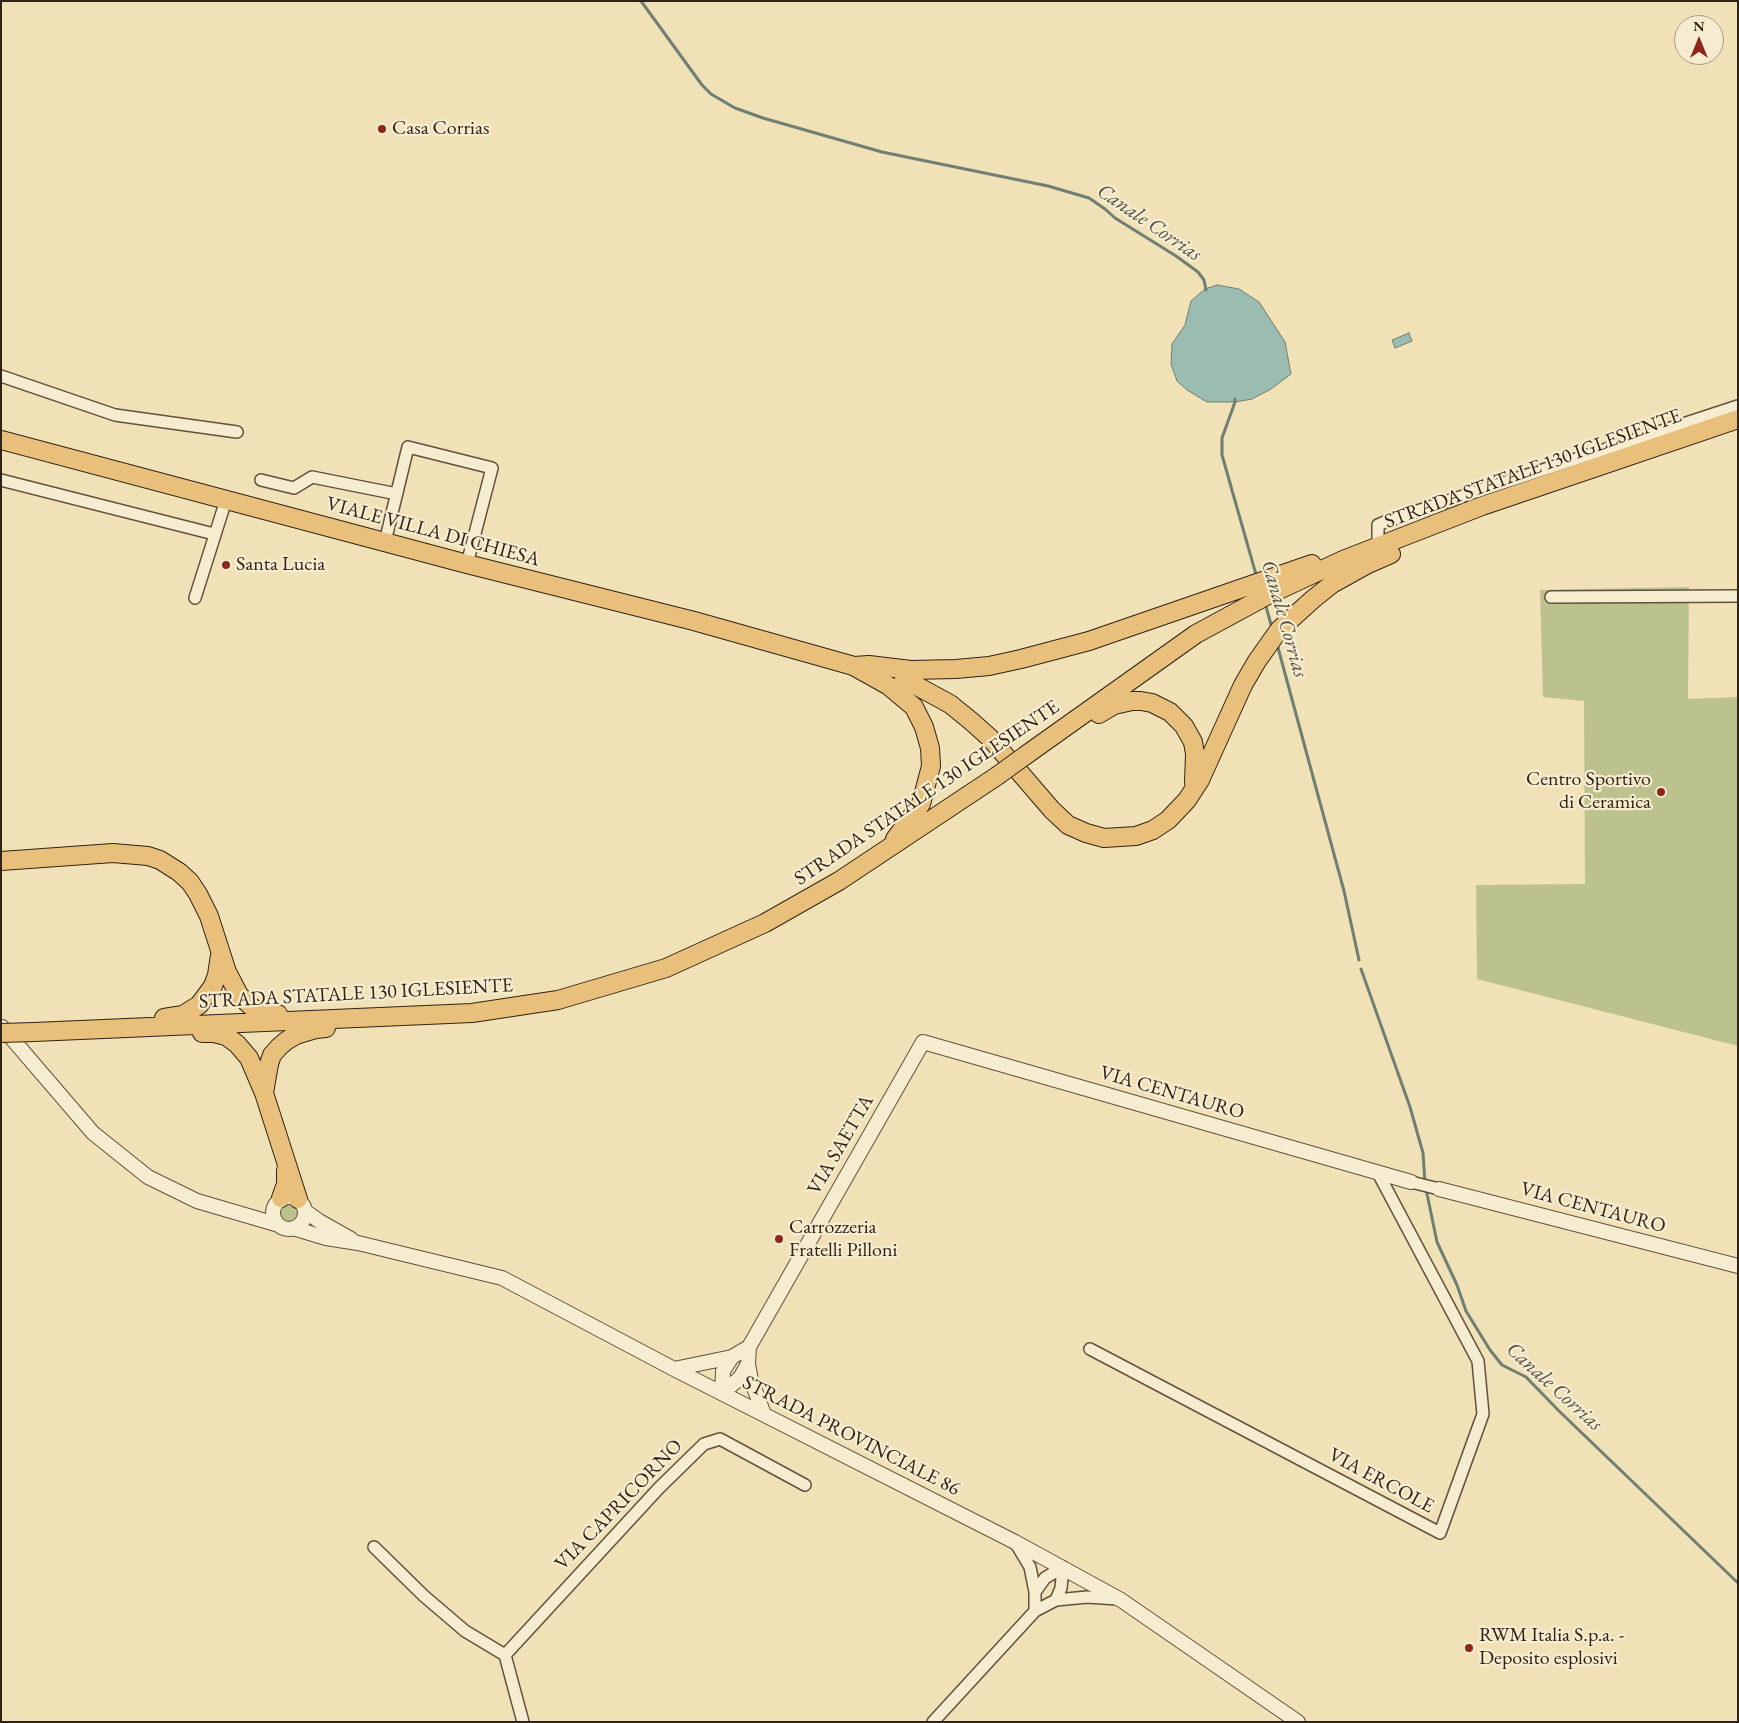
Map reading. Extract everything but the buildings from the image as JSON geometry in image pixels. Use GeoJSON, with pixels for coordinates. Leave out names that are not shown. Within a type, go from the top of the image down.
{"type":"FeatureCollection","features":[{"type":"Feature","properties":{"kind":"main road","name":"STRADA STATALE 130 IGLESIENTE"},"geometry":{"type":"LineString","coordinates":[[1,1033],[472,1013],[558,1000],[666,968],[765,923],[839,881],[882,852],[907,832],[997,776],[1173,649],[1240,608],[1266,587],[1343,560],[1482,506],[1738,419]]}},
{"type":"Feature","properties":{"kind":"main road","name":"STRADA STATALE 130 IGLESIENTE"},"geometry":{"type":"LineString","coordinates":[[1343,560],[1446,530],[1738,430]]}},
{"type":"Feature","properties":{"kind":"main road","name":"VIALE VILLA DI CHIESA"},"geometry":{"type":"LineString","coordinates":[[1,440],[467,564],[694,621],[854,666]]}},
{"type":"Feature","properties":{"kind":"main road"},"geometry":{"type":"LineString","coordinates":[[854,666],[869,665],[911,670],[947,670],[1005,662],[1089,641],[1237,589],[1266,587],[1378,542],[1482,506]]}},
{"type":"Feature","properties":{"kind":"main road"},"geometry":{"type":"LineString","coordinates":[[854,666],[904,679],[950,704],[990,738],[1052,810],[1068,825],[1086,834],[1104,838],[1136,836],[1153,830],[1168,820],[1178,811],[1194,789],[1200,780],[1243,685],[1279,630],[1332,584],[1368,564],[1446,530]]}},
{"type":"Feature","properties":{"kind":"main road"},"geometry":{"type":"LineString","coordinates":[[854,666],[889,686],[914,707],[924,727],[930,748],[931,766],[921,804],[907,832]]}},
{"type":"Feature","properties":{"kind":"main road"},"geometry":{"type":"LineString","coordinates":[[1028,754],[1059,742],[1109,707],[1123,702],[1141,700],[1165,709],[1184,726],[1193,742],[1195,754],[1194,789]]}},
{"type":"Feature","properties":{"kind":"main road"},"geometry":{"type":"LineString","coordinates":[[1,861],[113,853],[148,856],[160,860],[179,872],[190,882],[198,894],[209,916],[220,955],[239,995],[248,1006],[264,1013],[276,1014],[358,1010],[403,1016]]}},
{"type":"Feature","properties":{"kind":"main road"},"geometry":{"type":"LineString","coordinates":[[97,1030],[132,1020],[175,1017],[192,1011],[199,1005],[213,986],[220,955]]}},
{"type":"Feature","properties":{"kind":"main road"},"geometry":{"type":"LineString","coordinates":[[264,1093],[272,1055],[286,1040],[316,1029],[357,1025],[403,1016]]}},
{"type":"Feature","properties":{"kind":"main road"},"geometry":{"type":"LineString","coordinates":[[97,1030],[134,1035],[214,1033],[226,1036],[244,1050],[264,1093],[286,1165],[286,1184],[290,1203]]}},
{"type":"Feature","properties":{"kind":"street"},"geometry":{"type":"LineString","coordinates":[[1,376],[115,415],[238,432]]}},
{"type":"Feature","properties":{"kind":"street"},"geometry":{"type":"LineString","coordinates":[[1378,542],[1378,526],[1387,521],[1738,406]]}},
{"type":"Feature","properties":{"kind":"street"},"geometry":{"type":"LineString","coordinates":[[385,542],[408,447],[492,468],[467,564]]}},
{"type":"Feature","properties":{"kind":"street"},"geometry":{"type":"LineString","coordinates":[[261,480],[294,488],[312,477],[397,494]]}},
{"type":"Feature","properties":{"kind":"street"},"geometry":{"type":"LineString","coordinates":[[1,480],[214,534]]}},
{"type":"Feature","properties":{"kind":"street"},"geometry":{"type":"LineString","coordinates":[[195,598],[226,500]]}},
{"type":"Feature","properties":{"kind":"street"},"geometry":{"type":"LineString","coordinates":[[1551,597],[1738,596]]}},
{"type":"Feature","properties":{"kind":"street","name":"STRADA PROVINCIALE 86"},"geometry":{"type":"LineString","coordinates":[[1,1027],[93,1133],[148,1177],[197,1201],[238,1214],[326,1238],[358,1243],[502,1278],[674,1369],[1063,1567],[1121,1600],[1298,1722]]}},
{"type":"Feature","properties":{"kind":"street","name":"VIA CENTAURO"},"geometry":{"type":"LineString","coordinates":[[923,1042],[1411,1182]]}},
{"type":"Feature","properties":{"kind":"street","name":"VIA SAETTA"},"geometry":{"type":"LineString","coordinates":[[764,1414],[751,1380],[748,1364],[749,1346],[923,1042]]}},
{"type":"Feature","properties":{"kind":"street","name":"VIA ERCOLE"},"geometry":{"type":"LineString","coordinates":[[1090,1349],[1440,1533],[1483,1414],[1478,1361],[1378,1173]]}},
{"type":"Feature","properties":{"kind":"street"},"geometry":{"type":"LineString","coordinates":[[1411,1182],[1439,1189]]}},
{"type":"Feature","properties":{"kind":"street","name":"VIA CENTAURO"},"geometry":{"type":"LineString","coordinates":[[1439,1189],[1738,1266]]}},
{"type":"Feature","properties":{"kind":"street"},"geometry":{"type":"LineString","coordinates":[[290,1203],[304,1220],[297,1226],[286,1227],[273,1217],[290,1203]]}},
{"type":"Feature","properties":{"kind":"street","name":"STRADA PROVINCIALE 86"},"geometry":{"type":"LineString","coordinates":[[238,1214],[290,1203],[358,1243]]}},
{"type":"Feature","properties":{"kind":"street","name":"VIA SAETTA"},"geometry":{"type":"LineString","coordinates":[[674,1369],[732,1357],[749,1346]]}},
{"type":"Feature","properties":{"kind":"street"},"geometry":{"type":"LineString","coordinates":[[722,1393],[723,1371],[732,1357]]}},
{"type":"Feature","properties":{"kind":"street"},"geometry":{"type":"LineString","coordinates":[[722,1393],[740,1378],[748,1364]]}},
{"type":"Feature","properties":{"kind":"street","name":"VIA CAPRICORNO"},"geometry":{"type":"LineString","coordinates":[[505,1654],[659,1488],[704,1444],[720,1439],[805,1485]]}},
{"type":"Feature","properties":{"kind":"street"},"geometry":{"type":"LineString","coordinates":[[1015,1542],[1030,1567],[1035,1592],[1035,1611]]}},
{"type":"Feature","properties":{"kind":"street"},"geometry":{"type":"LineString","coordinates":[[374,1547],[424,1596],[465,1631],[505,1654],[523,1722]]}},
{"type":"Feature","properties":{"kind":"street"},"geometry":{"type":"LineString","coordinates":[[1035,1592],[1045,1578],[1063,1567]]}},
{"type":"Feature","properties":{"kind":"street"},"geometry":{"type":"LineString","coordinates":[[1056,1600],[1061,1588],[1063,1567]]}},
{"type":"Feature","properties":{"kind":"street"},"geometry":{"type":"LineString","coordinates":[[934,1722],[1035,1611],[1056,1600],[1087,1597],[1121,1600]]}},
{"type":"Feature","properties":{"kind":"green space","name":"Centro Sportivo di Ceramica"},"geometry":{"type":"Polygon","coordinates":[[[1689,587],[1688,699],[1738,697],[1738,1046],[1477,979],[1476,885],[1585,884],[1584,701],[1543,697],[1540,590],[1689,587]]]}},
{"type":"Feature","properties":{"kind":"green space"},"geometry":{"type":"Polygon","coordinates":[[[289,1201],[298,1204],[301,1213],[298,1222],[289,1225],[280,1222],[277,1213],[280,1204],[289,1201]]]}},
{"type":"Feature","properties":{"kind":"water"},"geometry":{"type":"Polygon","coordinates":[[[1217,285],[1239,289],[1259,302],[1285,342],[1291,374],[1271,389],[1252,399],[1235,402],[1207,402],[1187,390],[1177,381],[1171,364],[1172,344],[1185,325],[1191,301],[1205,289],[1217,285]]]}},
{"type":"Feature","properties":{"kind":"water"},"geometry":{"type":"Polygon","coordinates":[[[1409,333],[1412,341],[1395,348],[1392,340],[1409,333]]]}},
{"type":"Feature","properties":{"kind":"waterway","name":"Canale Corrias"},"geometry":{"type":"LineString","coordinates":[[641,1],[702,85],[711,94],[735,108],[763,118],[882,152],[1048,186],[1089,198],[1115,218],[1198,272],[1204,280],[1206,290]]}},
{"type":"Feature","properties":{"kind":"waterway","name":"Canale Corrias"},"geometry":{"type":"LineString","coordinates":[[1235,399],[1222,438],[1222,455],[1257,578]]}},
{"type":"Feature","properties":{"kind":"waterway","name":"Canale Corrias"},"geometry":{"type":"LineString","coordinates":[[1265,603],[1272,628]]}},
{"type":"Feature","properties":{"kind":"waterway","name":"Canale Corrias"},"geometry":{"type":"LineString","coordinates":[[1277,644],[1344,891],[1359,960]]}},
{"type":"Feature","properties":{"kind":"waterway","name":"Canale Corrias"},"geometry":{"type":"LineString","coordinates":[[1361,969],[1410,1107],[1423,1153],[1425,1183]]}},
{"type":"Feature","properties":{"kind":"waterway","name":"Canale Corrias"},"geometry":{"type":"LineString","coordinates":[[1426,1189],[1437,1242],[1457,1285],[1466,1311],[1490,1350],[1502,1365],[1526,1377],[1738,1583]]}},
{"type":"Feature","properties":{"kind":"place","name":"Casa Corrias"},"geometry":{"type":"Point","coordinates":[382,129]}},
{"type":"Feature","properties":{"kind":"place","name":"Santa Lucia"},"geometry":{"type":"Point","coordinates":[226,565]}},
{"type":"Feature","properties":{"kind":"place","name":"Centro Sportivo di Ceramica"},"geometry":{"type":"Point","coordinates":[1661,792]}},
{"type":"Feature","properties":{"kind":"place","name":"Carrozzeria Fratelli Pilloni"},"geometry":{"type":"Point","coordinates":[779,1239]}},
{"type":"Feature","properties":{"kind":"place","name":"RWM Italia S.p.a. - Deposito esplosivi"},"geometry":{"type":"Point","coordinates":[1469,1648]}}]}
